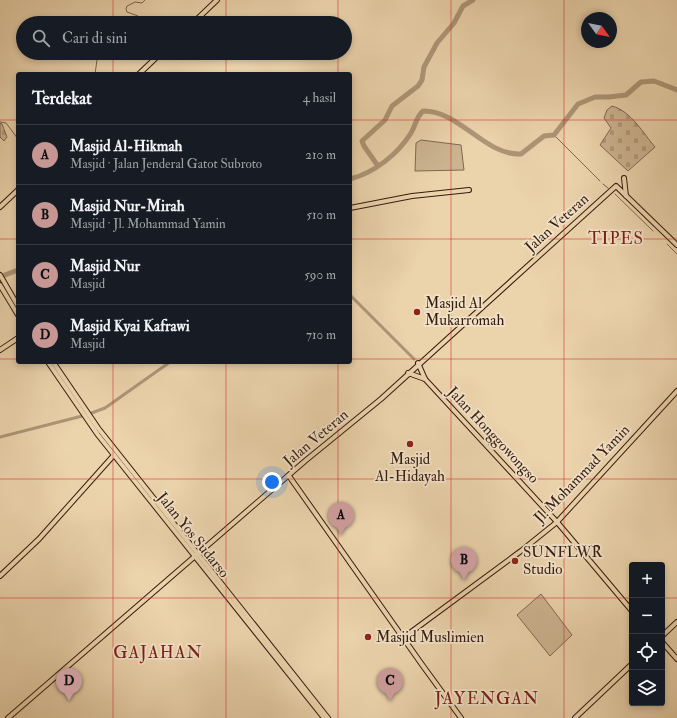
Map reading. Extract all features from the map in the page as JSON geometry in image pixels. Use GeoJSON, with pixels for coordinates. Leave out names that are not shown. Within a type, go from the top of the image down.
{"type":"FeatureCollection","features":[{"type":"Feature","properties":{"kind":"main road"},"geometry":{"type":"LineString","coordinates":[[200,16],[217,0]]}},
{"type":"Feature","properties":{"kind":"main road"},"geometry":{"type":"LineString","coordinates":[[141,72],[154,60]]}},
{"type":"Feature","properties":{"kind":"main road"},"geometry":{"type":"LineString","coordinates":[[624,178],[626,196],[677,245]]}},
{"type":"Feature","properties":{"kind":"main road","name":"Jalan Veteran"},"geometry":{"type":"LineString","coordinates":[[8,718],[408,373],[616,186],[626,196]]}},
{"type":"Feature","properties":{"kind":"main road"},"geometry":{"type":"LineString","coordinates":[[352,208],[412,196],[469,190]]}},
{"type":"Feature","properties":{"kind":"main road"},"geometry":{"type":"LineString","coordinates":[[0,207],[16,192]]}},
{"type":"Feature","properties":{"kind":"main road"},"geometry":{"type":"LineString","coordinates":[[0,275],[16,302]]}},
{"type":"Feature","properties":{"kind":"main road"},"geometry":{"type":"LineString","coordinates":[[0,285],[16,312]]}},
{"type":"Feature","properties":{"kind":"main road"},"geometry":{"type":"LineString","coordinates":[[0,350],[16,339]]}},
{"type":"Feature","properties":{"kind":"main road","name":"Jalan Yos Sudarso"},"geometry":{"type":"LineString","coordinates":[[49,364],[114,455],[148,494]]}},
{"type":"Feature","properties":{"kind":"main road","name":"Jalan Yos Sudarso"},"geometry":{"type":"LineString","coordinates":[[54,364],[86,415],[282,662],[324,718]]}},
{"type":"Feature","properties":{"kind":"main road","name":"Jalan Honggowongso"},"geometry":{"type":"LineString","coordinates":[[418,364],[425,379],[557,522],[629,607]]}},
{"type":"Feature","properties":{"kind":"main road"},"geometry":{"type":"LineString","coordinates":[[408,373],[425,379]]}},
{"type":"Feature","properties":{"kind":"main road","name":"Jl. Mohammad Yamin"},"geometry":{"type":"LineString","coordinates":[[403,638],[521,551],[557,522],[677,391]]}},
{"type":"Feature","properties":{"kind":"main road"},"geometry":{"type":"LineString","coordinates":[[0,576],[39,538],[114,455]]}},
{"type":"Feature","properties":{"kind":"main road"},"geometry":{"type":"LineString","coordinates":[[289,476],[461,718]]}},
{"type":"Feature","properties":{"kind":"main road"},"geometry":{"type":"LineString","coordinates":[[664,634],[677,622]]}},
{"type":"Feature","properties":{"kind":"main road"},"geometry":{"type":"LineString","coordinates":[[665,647],[677,658]]}},
{"type":"Feature","properties":{"kind":"main road"},"geometry":{"type":"LineString","coordinates":[[575,718],[629,667]]}},
{"type":"Feature","properties":{"kind":"main road","name":"Jalan Yos Sudarso"},"geometry":{"type":"LineString","coordinates":[[316,706],[328,718]]}},
{"type":"Feature","properties":{"kind":"green space"},"geometry":{"type":"Polygon","coordinates":[[[612,106],[631,117],[655,147],[628,171],[600,145],[611,128],[604,118],[607,110],[612,106]]]}},
{"type":"Feature","properties":{"kind":"green space"},"geometry":{"type":"Polygon","coordinates":[[[0,123],[2,124],[7,137],[4,141],[0,137],[0,123]]]}},
{"type":"Feature","properties":{"kind":"green space"},"geometry":{"type":"Polygon","coordinates":[[[421,140],[461,145],[464,170],[415,171],[416,143],[421,140]]]}},
{"type":"Feature","properties":{"kind":"green space"},"geometry":{"type":"Polygon","coordinates":[[[541,594],[572,635],[550,656],[517,615],[541,594]]]}},
{"type":"Feature","properties":{"kind":"waterway"},"geometry":{"type":"LineString","coordinates":[[138,16],[127,12],[127,6],[135,2],[142,3],[145,0]]}},
{"type":"Feature","properties":{"kind":"waterway"},"geometry":{"type":"LineString","coordinates":[[378,166],[362,141],[385,120],[392,106],[418,86],[422,80],[424,67],[437,43],[454,23],[463,6],[473,0]]}},
{"type":"Feature","properties":{"kind":"waterway"},"geometry":{"type":"LineString","coordinates":[[95,72],[97,60]]}},
{"type":"Feature","properties":{"kind":"waterway"},"geometry":{"type":"LineString","coordinates":[[352,178],[368,172],[385,162],[406,141],[423,111],[436,113],[448,118],[496,148],[508,153],[521,154],[544,136],[554,135],[578,104],[595,97],[626,95],[641,82],[654,81],[677,90]]}},
{"type":"Feature","properties":{"kind":"waterway"},"geometry":{"type":"LineString","coordinates":[[0,122],[6,123],[16,136]]}},
{"type":"Feature","properties":{"kind":"waterway"},"geometry":{"type":"LineString","coordinates":[[554,135],[600,181]]}},
{"type":"Feature","properties":{"kind":"waterway"},"geometry":{"type":"LineString","coordinates":[[603,184],[608,188]]}},
{"type":"Feature","properties":{"kind":"waterway"},"geometry":{"type":"LineString","coordinates":[[615,194],[653,231]]}},
{"type":"Feature","properties":{"kind":"waterway"},"geometry":{"type":"LineString","coordinates":[[667,244],[677,254]]}},
{"type":"Feature","properties":{"kind":"waterway"},"geometry":{"type":"LineString","coordinates":[[0,277],[16,271]]}},
{"type":"Feature","properties":{"kind":"waterway"},"geometry":{"type":"LineString","coordinates":[[352,297],[414,359]]}},
{"type":"Feature","properties":{"kind":"waterway"},"geometry":{"type":"LineString","coordinates":[[0,437],[86,415],[105,408],[167,364]]}},
{"type":"Feature","properties":{"kind":"place","name":"Masjid Al Mukarromah"},"geometry":{"type":"Point","coordinates":[417,312]}},
{"type":"Feature","properties":{"kind":"place","name":"Masjid Al-Hidayah"},"geometry":{"type":"Point","coordinates":[410,444]}},
{"type":"Feature","properties":{"kind":"place","name":"Masjid Al-Hikmah"},"geometry":{"type":"Point","coordinates":[341,535]}},
{"type":"Feature","properties":{"kind":"place","name":"SUNFLWR Studio"},"geometry":{"type":"Point","coordinates":[515,561]}},
{"type":"Feature","properties":{"kind":"place","name":"Masjid Nur-Mirah"},"geometry":{"type":"Point","coordinates":[464,580]}},
{"type":"Feature","properties":{"kind":"place","name":"Masjid Muslimien"},"geometry":{"type":"Point","coordinates":[368,637]}},
{"type":"Feature","properties":{"kind":"place","name":"Masjid Kyai Kafrawi"},"geometry":{"type":"Point","coordinates":[69,701]}},
{"type":"Feature","properties":{"kind":"place","name":"Masjid Nur"},"geometry":{"type":"Point","coordinates":[390,701]}},
{"type":"Feature","properties":{"kind":"district","name":"TIPES"},"geometry":{"type":"Point","coordinates":[616,238]}},
{"type":"Feature","properties":{"kind":"district","name":"GAJAHAN"},"geometry":{"type":"Point","coordinates":[158,652]}},
{"type":"Feature","properties":{"kind":"district","name":"JAYENGAN"},"geometry":{"type":"Point","coordinates":[487,698]}}]}
